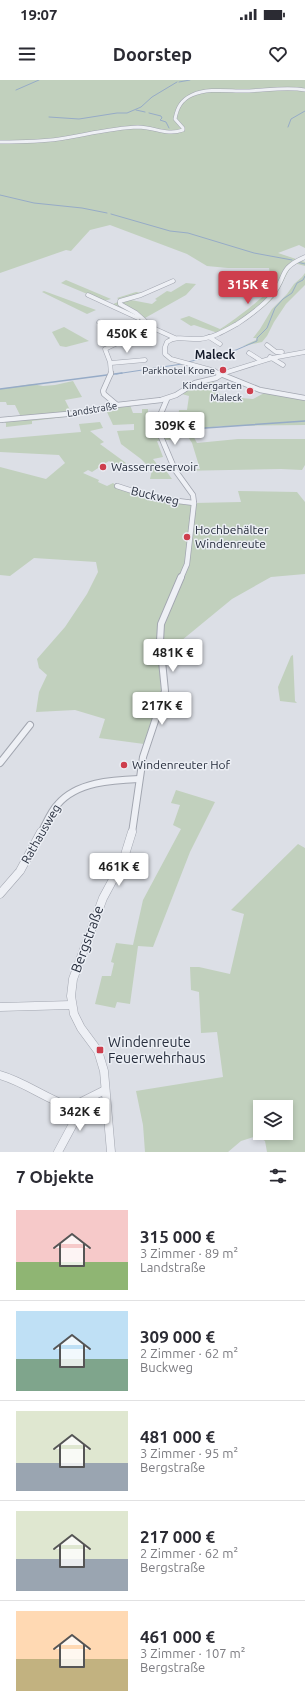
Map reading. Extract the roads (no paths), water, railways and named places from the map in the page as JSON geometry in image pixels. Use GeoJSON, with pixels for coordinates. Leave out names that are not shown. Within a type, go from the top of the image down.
{"type":"FeatureCollection","features":[{"type":"Feature","properties":{"kind":"street"},"geometry":{"type":"LineString","coordinates":[[0,142],[46,141],[100,131],[142,126],[168,132],[179,132],[183,130],[183,128],[175,119],[176,108],[181,101],[194,95],[212,91],[294,88],[305,90]]}},
{"type":"Feature","properties":{"kind":"street"},"geometry":{"type":"LineString","coordinates":[[172,281],[141,295],[120,301],[120,304],[136,313],[153,328],[175,338],[196,339],[209,337],[232,327],[266,301],[277,288],[284,269],[291,263],[305,257]]}},
{"type":"Feature","properties":{"kind":"street"},"geometry":{"type":"LineString","coordinates":[[88,295],[146,321]]}},
{"type":"Feature","properties":{"kind":"street"},"geometry":{"type":"LineString","coordinates":[[99,322],[110,326],[137,329],[153,328]]}},
{"type":"Feature","properties":{"kind":"street"},"geometry":{"type":"LineString","coordinates":[[117,405],[104,394],[103,391],[110,380],[112,373],[111,364],[105,349],[130,337],[137,329]]}},
{"type":"Feature","properties":{"kind":"street"},"geometry":{"type":"LineString","coordinates":[[209,337],[220,344]]}},
{"type":"Feature","properties":{"kind":"street"},"geometry":{"type":"LineString","coordinates":[[175,338],[169,341],[164,347],[165,354],[168,357],[215,371],[219,375],[260,390],[305,398]]}},
{"type":"Feature","properties":{"kind":"street"},"geometry":{"type":"LineString","coordinates":[[267,345],[276,352],[282,354],[286,346]]}},
{"type":"Feature","properties":{"kind":"street","name":"Landstraße"},"geometry":{"type":"LineString","coordinates":[[0,420],[78,413],[117,405],[167,399],[191,385],[216,378],[219,375],[260,360],[282,354],[305,352]]}},
{"type":"Feature","properties":{"kind":"street"},"geometry":{"type":"LineString","coordinates":[[249,353],[260,360]]}},
{"type":"Feature","properties":{"kind":"street"},"geometry":{"type":"LineString","coordinates":[[270,357],[283,366]]}},
{"type":"Feature","properties":{"kind":"street"},"geometry":{"type":"LineString","coordinates":[[111,364],[145,360]]}},
{"type":"Feature","properties":{"kind":"street","name":"Buckweg"},"geometry":{"type":"LineString","coordinates":[[167,399],[156,425],[175,470],[193,495]]}},
{"type":"Feature","properties":{"kind":"street","name":"Buckweg"},"geometry":{"type":"LineString","coordinates":[[117,486],[154,498],[194,503]]}},
{"type":"Feature","properties":{"kind":"street","name":"Bergstraße"},"geometry":{"type":"LineString","coordinates":[[111,1152],[102,1062],[98,1051],[75,1017],[71,1005],[73,979],[103,898],[127,850],[132,832],[139,780],[145,751],[165,691],[160,641],[161,624],[187,564],[194,503],[193,495]]}},
{"type":"Feature","properties":{"kind":"street"},"geometry":{"type":"LineString","coordinates":[[0,763],[30,725]]}},
{"type":"Feature","properties":{"kind":"street","name":"Rathausweg"},"geometry":{"type":"LineString","coordinates":[[0,894],[19,872],[34,848],[52,812],[61,799],[77,790],[95,784],[139,780]]}},
{"type":"Feature","properties":{"kind":"street"},"geometry":{"type":"LineString","coordinates":[[0,1007],[71,1005]]}},
{"type":"Feature","properties":{"kind":"street"},"geometry":{"type":"LineString","coordinates":[[0,1075],[14,1079],[68,1107],[75,1107],[105,1090]]}},
{"type":"Feature","properties":{"kind":"street"},"geometry":{"type":"LineString","coordinates":[[58,1152],[70,1131],[76,1113],[75,1107]]}},
{"type":"Feature","properties":{"kind":"waterway"},"geometry":{"type":"LineString","coordinates":[[16,90],[39,80]]}},
{"type":"Feature","properties":{"kind":"waterway"},"geometry":{"type":"LineString","coordinates":[[179,82],[190,80]]}},
{"type":"Feature","properties":{"kind":"waterway"},"geometry":{"type":"LineString","coordinates":[[49,117],[79,119],[117,113],[127,113],[141,107],[152,97],[177,82]]}},
{"type":"Feature","properties":{"kind":"waterway"},"geometry":{"type":"LineString","coordinates":[[136,110],[145,112]]}},
{"type":"Feature","properties":{"kind":"waterway"},"geometry":{"type":"LineString","coordinates":[[288,127],[291,119],[305,111]]}},
{"type":"Feature","properties":{"kind":"waterway"},"geometry":{"type":"LineString","coordinates":[[149,113],[161,116],[162,118],[160,120],[166,122],[169,128]]}},
{"type":"Feature","properties":{"kind":"waterway"},"geometry":{"type":"LineString","coordinates":[[0,195],[34,203],[82,208],[107,213]]}},
{"type":"Feature","properties":{"kind":"waterway"},"geometry":{"type":"LineString","coordinates":[[111,214],[170,231],[188,233],[254,253],[292,260]]}},
{"type":"Feature","properties":{"kind":"waterway"},"geometry":{"type":"LineString","coordinates":[[297,262],[305,264]]}},
{"type":"Feature","properties":{"kind":"waterway"},"geometry":{"type":"LineString","coordinates":[[188,362],[236,350],[257,341],[257,338],[267,328],[275,308],[283,299],[292,293],[297,283],[303,280],[305,276]]}},
{"type":"Feature","properties":{"kind":"waterway"},"geometry":{"type":"LineString","coordinates":[[116,374],[182,364]]}},
{"type":"Feature","properties":{"kind":"waterway"},"geometry":{"type":"LineString","coordinates":[[0,389],[122,373]]}},
{"type":"Feature","properties":{"kind":"waterway"},"geometry":{"type":"LineString","coordinates":[[191,429],[305,421]]}},
{"type":"Feature","properties":{"kind":"place","name":"Parkhotel Krone"},"geometry":{"type":"Point","coordinates":[223,370]}},
{"type":"Feature","properties":{"kind":"place","name":"Kindergarten Maleck"},"geometry":{"type":"Point","coordinates":[250,391]}},
{"type":"Feature","properties":{"kind":"place","name":"Wasserreservoir"},"geometry":{"type":"Point","coordinates":[103,467]}},
{"type":"Feature","properties":{"kind":"place","name":"Hochbehälter Windenreute"},"geometry":{"type":"Point","coordinates":[187,537]}},
{"type":"Feature","properties":{"kind":"place","name":"Windenreuter Hof"},"geometry":{"type":"Point","coordinates":[124,765]}},
{"type":"Feature","properties":{"kind":"place","name":"Windenreute Feuerwehrhaus"},"geometry":{"type":"Point","coordinates":[100,1050]}},
{"type":"Feature","properties":{"kind":"district","name":"Maleck"},"geometry":{"type":"Point","coordinates":[215,355]}}]}
